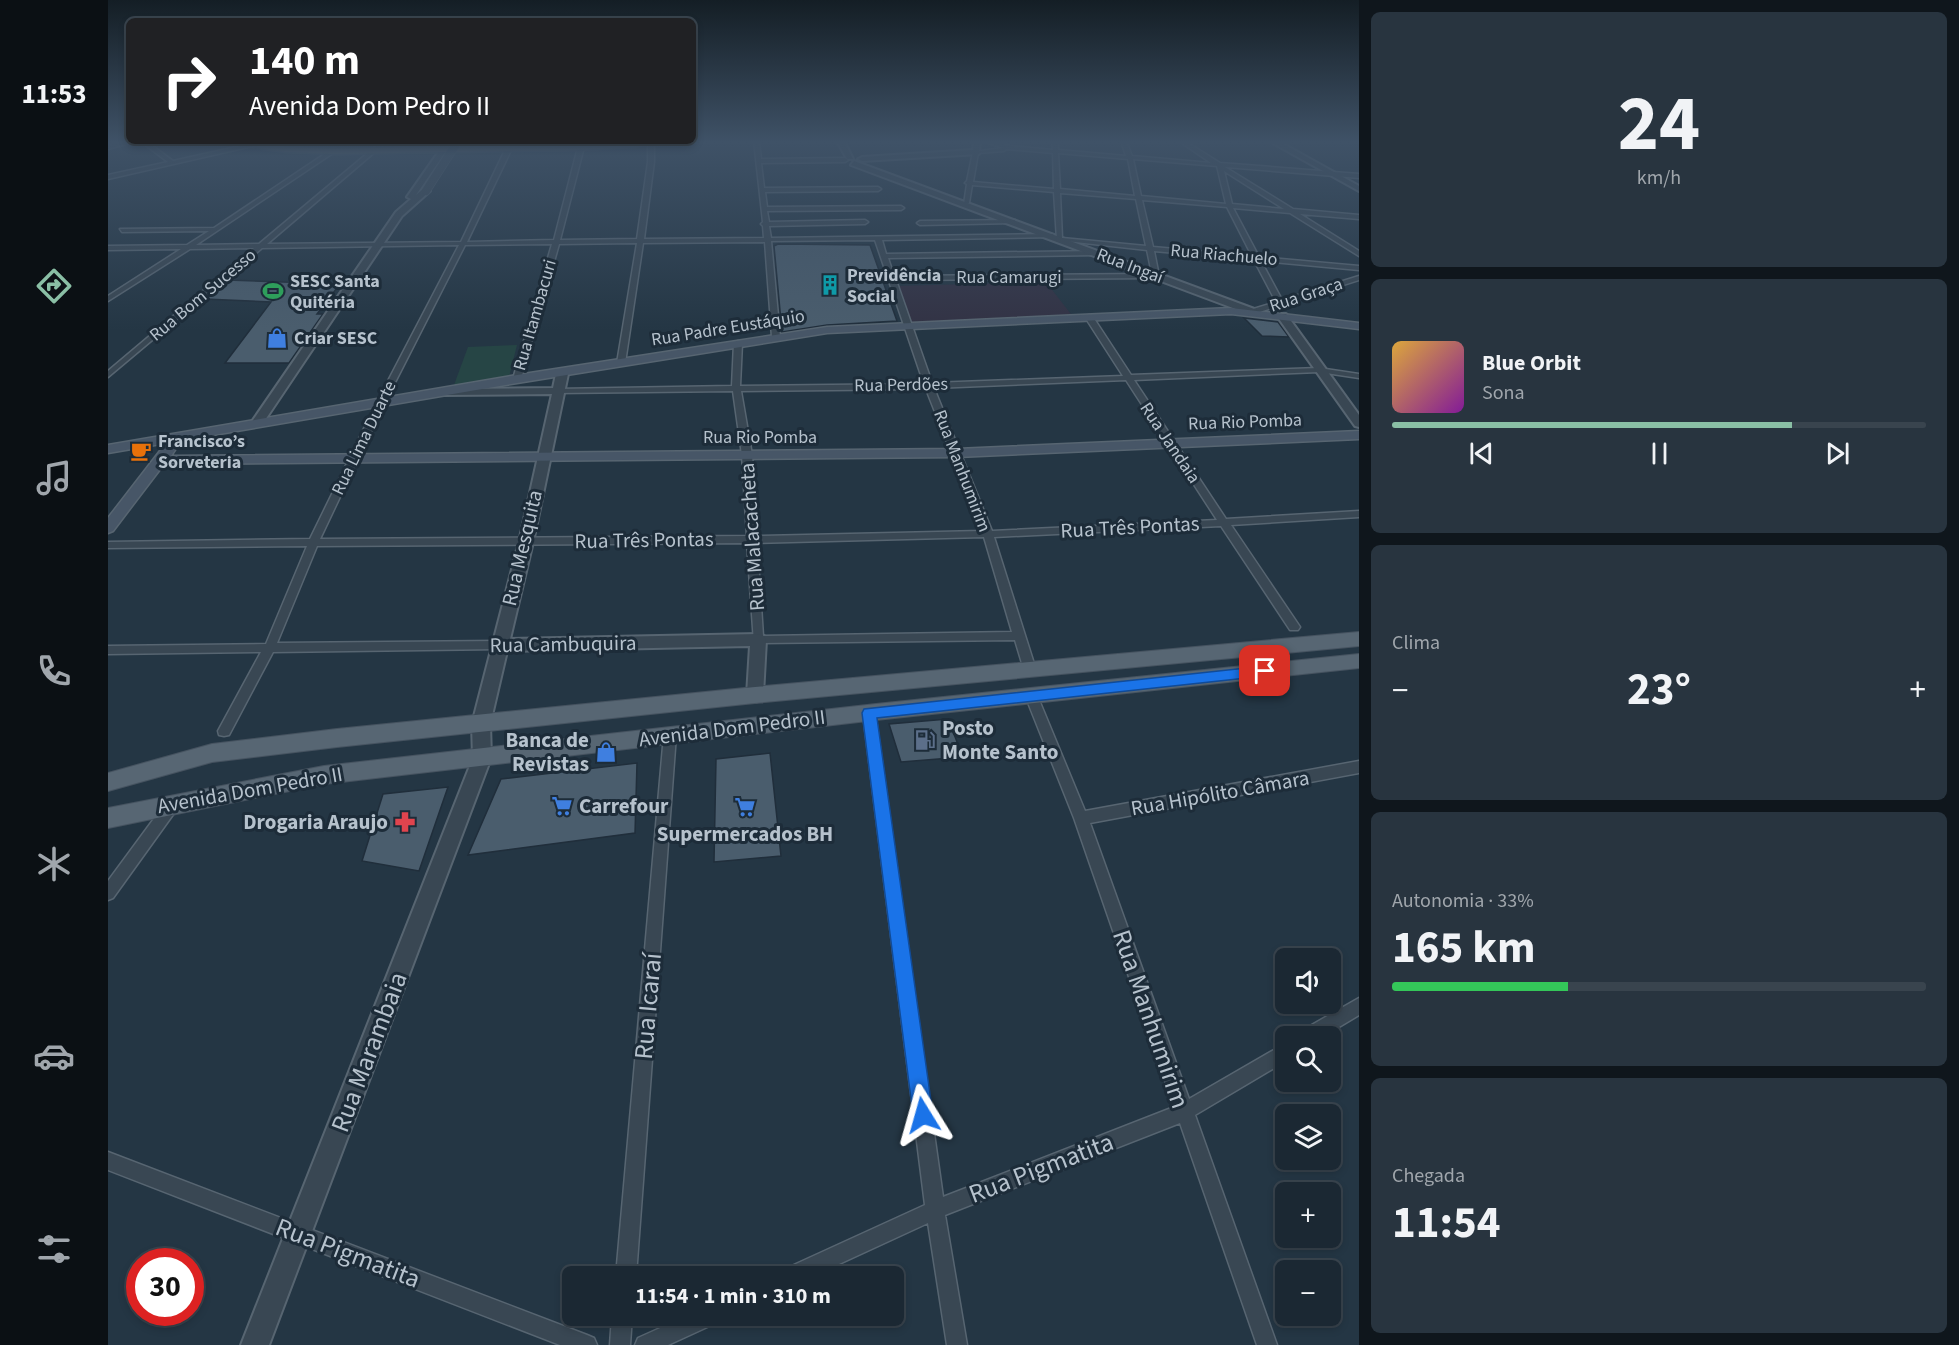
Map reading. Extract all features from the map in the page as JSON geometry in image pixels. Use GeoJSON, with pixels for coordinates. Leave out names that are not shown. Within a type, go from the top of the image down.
{"type":"FeatureCollection","features":[{"type":"Feature","properties":{"kind":"main road","name":"Rua Padre Eustáquio"},"geometry":{"type":"LineString","coordinates":[[108,449],[517,379],[562,374],[827,330],[1089,317],[1253,312],[1359,326]]}},
{"type":"Feature","properties":{"kind":"main road","name":"Rua Rio Pomba"},"geometry":{"type":"LineString","coordinates":[[160,460],[957,453],[1359,435]]}},
{"type":"Feature","properties":{"kind":"main road"},"geometry":{"type":"LineString","coordinates":[[108,528],[178,437]]}},
{"type":"Feature","properties":{"kind":"main road","name":"Avenida Dom Pedro II"},"geometry":{"type":"LineString","coordinates":[[108,782],[212,753],[337,738],[755,695],[1359,639]]}},
{"type":"Feature","properties":{"kind":"main road","name":"Avenida Dom Pedro II"},"geometry":{"type":"LineString","coordinates":[[108,818],[173,803],[324,775],[869,713],[1359,661]]}},
{"type":"Feature","properties":{"kind":"street"},"geometry":{"type":"LineString","coordinates":[[108,299],[253,204]]}},
{"type":"Feature","properties":{"kind":"street","name":"Rua Bom Sucesso"},"geometry":{"type":"LineString","coordinates":[[108,375],[310,204]]}},
{"type":"Feature","properties":{"kind":"street"},"geometry":{"type":"LineString","coordinates":[[257,423],[405,204]]}},
{"type":"Feature","properties":{"kind":"street"},"geometry":{"type":"LineString","coordinates":[[399,214],[411,204]]}},
{"type":"Feature","properties":{"kind":"street","name":"Rua Lima Duarte"},"geometry":{"type":"LineString","coordinates":[[224,731],[270,647],[314,541],[380,404],[463,244],[478,204]]}},
{"type":"Feature","properties":{"kind":"street","name":"Rua Itambacuri"},"geometry":{"type":"LineString","coordinates":[[517,379],[566,204]]}},
{"type":"Feature","properties":{"kind":"street"},"geometry":{"type":"LineString","coordinates":[[621,363],[645,204]]}},
{"type":"Feature","properties":{"kind":"street"},"geometry":{"type":"LineString","coordinates":[[762,204],[776,337]]}},
{"type":"Feature","properties":{"kind":"street","name":"Rua Ingaí"},"geometry":{"type":"LineString","coordinates":[[968,204],[1008,221],[1057,238],[1086,245],[1096,253],[1253,312]]}},
{"type":"Feature","properties":{"kind":"street"},"geometry":{"type":"LineString","coordinates":[[108,248],[1057,238],[1058,204]]}},
{"type":"Feature","properties":{"kind":"street"},"geometry":{"type":"LineString","coordinates":[[1139,204],[1156,276]]}},
{"type":"Feature","properties":{"kind":"street"},"geometry":{"type":"LineString","coordinates":[[1197,204],[1359,218]]}},
{"type":"Feature","properties":{"kind":"street"},"geometry":{"type":"LineString","coordinates":[[1229,204],[1279,302]]}},
{"type":"Feature","properties":{"kind":"street"},"geometry":{"type":"LineString","coordinates":[[1281,204],[1359,254]]}},
{"type":"Feature","properties":{"kind":"street"},"geometry":{"type":"LineString","coordinates":[[763,209],[901,208]]}},
{"type":"Feature","properties":{"kind":"street"},"geometry":{"type":"LineString","coordinates":[[920,223],[1008,221]]}},
{"type":"Feature","properties":{"kind":"street"},"geometry":{"type":"LineString","coordinates":[[765,224],[865,222]]}},
{"type":"Feature","properties":{"kind":"street"},"geometry":{"type":"LineString","coordinates":[[122,230],[213,229]]}},
{"type":"Feature","properties":{"kind":"street","name":"Rua Manhumirim"},"geometry":{"type":"LineString","coordinates":[[878,239],[929,386],[988,534],[1030,670]]}},
{"type":"Feature","properties":{"kind":"street","name":"Rua Riachuelo"},"geometry":{"type":"LineString","coordinates":[[1086,245],[1150,248],[1359,268]]}},
{"type":"Feature","properties":{"kind":"street"},"geometry":{"type":"LineString","coordinates":[[884,256],[1096,253]]}},
{"type":"Feature","properties":{"kind":"street"},"geometry":{"type":"LineString","coordinates":[[1127,276],[1133,272],[1131,266]]}},
{"type":"Feature","properties":{"kind":"street","name":"Rua Camarugi"},"geometry":{"type":"LineString","coordinates":[[892,278],[1156,276]]}},
{"type":"Feature","properties":{"kind":"street","name":"Rua Graça"},"geometry":{"type":"LineString","coordinates":[[1253,312],[1359,278]]}},
{"type":"Feature","properties":{"kind":"street"},"geometry":{"type":"LineString","coordinates":[[1282,316],[1359,423]]}},
{"type":"Feature","properties":{"kind":"street","name":"Rua Jandaia"},"geometry":{"type":"LineString","coordinates":[[1089,317],[1127,378],[1294,627]]}},
{"type":"Feature","properties":{"kind":"street","name":"Rua Malacacheta"},"geometry":{"type":"LineString","coordinates":[[738,343],[736,387],[747,455],[754,538],[758,640],[755,695]]}},
{"type":"Feature","properties":{"kind":"street","name":"Rua Perdões"},"geometry":{"type":"LineString","coordinates":[[443,392],[929,386],[1319,370],[1359,376]]}},
{"type":"Feature","properties":{"kind":"street","name":"Rua Mesquita"},"geometry":{"type":"LineString","coordinates":[[482,758],[481,724],[526,542],[562,374]]}},
{"type":"Feature","properties":{"kind":"street","name":"Rua Três Pontas"},"geometry":{"type":"LineString","coordinates":[[108,545],[314,541],[526,542],[988,534],[1359,514]]}},
{"type":"Feature","properties":{"kind":"street","name":"Rua Cambuquira"},"geometry":{"type":"LineString","coordinates":[[108,650],[1018,636]]}},
{"type":"Feature","properties":{"kind":"street","name":"Rua Manhumirim"},"geometry":{"type":"LineString","coordinates":[[1031,696],[1081,818],[1267,1345]]}},
{"type":"Feature","properties":{"kind":"street"},"geometry":{"type":"LineString","coordinates":[[869,713],[935,1210],[957,1345]]}},
{"type":"Feature","properties":{"kind":"street","name":"Rua Icaraí"},"geometry":{"type":"LineString","coordinates":[[627,1266],[670,735]]}},
{"type":"Feature","properties":{"kind":"street","name":"Rua Marambaia"},"geometry":{"type":"LineString","coordinates":[[255,1345],[482,758]]}},
{"type":"Feature","properties":{"kind":"street","name":"Rua Hipólito Câmara"},"geometry":{"type":"LineString","coordinates":[[1081,818],[1359,767]]}},
{"type":"Feature","properties":{"kind":"street"},"geometry":{"type":"LineString","coordinates":[[108,893],[173,803]]}},
{"type":"Feature","properties":{"kind":"street"},"geometry":{"type":"LineString","coordinates":[[1326,1026],[1359,1006]]}},
{"type":"Feature","properties":{"kind":"street","name":"Rua Pigmatita"},"geometry":{"type":"LineString","coordinates":[[814,1266],[935,1210],[1184,1112],[1275,1058]]}},
{"type":"Feature","properties":{"kind":"street","name":"Rua Pigmatita"},"geometry":{"type":"LineString","coordinates":[[108,1161],[587,1345]]}},
{"type":"Feature","properties":{"kind":"street"},"geometry":{"type":"LineString","coordinates":[[620,1345],[621,1326]]}},
{"type":"Feature","properties":{"kind":"street"},"geometry":{"type":"LineString","coordinates":[[645,1345],[687,1326]]}},
{"type":"Feature","properties":{"kind":"shaded area"},"geometry":{"type":"Polygon","coordinates":[[[1046,282],[1074,318],[909,325],[895,286],[1046,282]]]}},
{"type":"Feature","properties":{"kind":"green space"},"geometry":{"type":"Polygon","coordinates":[[[517,345],[509,377],[454,385],[468,347],[517,345]]]}},
{"type":"Feature","properties":{"kind":"building","name":"Previdência Social"},"geometry":{"type":"Polygon","coordinates":[[[778,244],[870,245],[897,321],[827,325],[782,332],[774,246],[778,244]]]}},
{"type":"Feature","properties":{"kind":"building"},"geometry":{"type":"Polygon","coordinates":[[[227,280],[340,284],[317,314],[323,314],[289,363],[225,363],[271,302],[205,299],[227,280]]]}},
{"type":"Feature","properties":{"kind":"building"},"geometry":{"type":"Polygon","coordinates":[[[1244,318],[1278,322],[1289,337],[1262,336],[1244,318]]]}},
{"type":"Feature","properties":{"kind":"building","name":"Posto Monte Santo"},"geometry":{"type":"Polygon","coordinates":[[[948,719],[963,757],[901,762],[889,724],[948,719]]]}},
{"type":"Feature","properties":{"kind":"building","name":"Supermercados BH"},"geometry":{"type":"Polygon","coordinates":[[[770,753],[781,856],[714,862],[716,759],[770,753]]]}},
{"type":"Feature","properties":{"kind":"building","name":"Carrefour"},"geometry":{"type":"Polygon","coordinates":[[[637,763],[635,833],[468,855],[501,779],[637,763]]]}},
{"type":"Feature","properties":{"kind":"building","name":"Drogaria Araujo"},"geometry":{"type":"Polygon","coordinates":[[[448,787],[419,871],[362,861],[383,794],[448,787]]]}},
{"type":"Feature","properties":{"kind":"place","name":"Previdência Social"},"geometry":{"type":"Point","coordinates":[830,285]}},
{"type":"Feature","properties":{"kind":"place","name":"SESC Santa Quitéria"},"geometry":{"type":"Point","coordinates":[273,291]}},
{"type":"Feature","properties":{"kind":"place","name":"Criar SESC"},"geometry":{"type":"Point","coordinates":[277,338]}},
{"type":"Feature","properties":{"kind":"place","name":"Francisco’s Sorveteria"},"geometry":{"type":"Point","coordinates":[141,451]}},
{"type":"Feature","properties":{"kind":"place","name":"Posto Monte Santo"},"geometry":{"type":"Point","coordinates":[925,740]}},
{"type":"Feature","properties":{"kind":"place","name":"Banca de Revistas"},"geometry":{"type":"Point","coordinates":[606,752]}},
{"type":"Feature","properties":{"kind":"place","name":"Carrefour"},"geometry":{"type":"Point","coordinates":[562,806]}},
{"type":"Feature","properties":{"kind":"place","name":"Supermercados BH"},"geometry":{"type":"Point","coordinates":[745,807]}},
{"type":"Feature","properties":{"kind":"place","name":"Drogaria Araujo"},"geometry":{"type":"Point","coordinates":[405,822]}},
{"type":"Feature","properties":{"kind":"route"},"geometry":{"type":"LineString","coordinates":[[923,1115],[869,713],[1265,671]]}}]}
